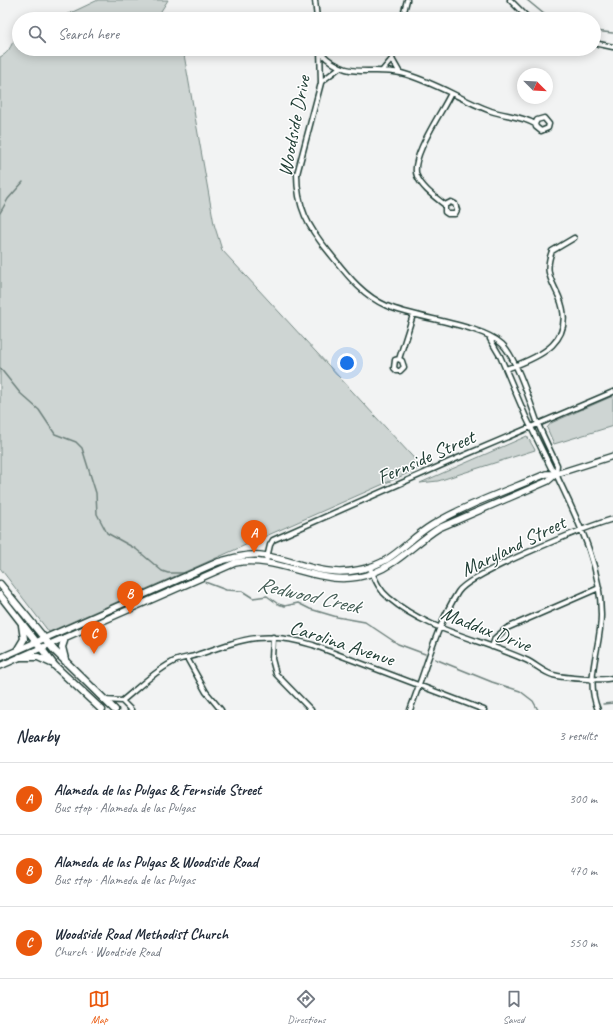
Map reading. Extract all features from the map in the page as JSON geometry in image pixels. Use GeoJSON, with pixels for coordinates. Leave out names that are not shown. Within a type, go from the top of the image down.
{"type":"FeatureCollection","features":[{"type":"Feature","properties":{"kind":"main road"},"geometry":{"type":"LineString","coordinates":[[0,658],[218,562],[249,555],[267,559],[318,577],[357,577],[399,553],[425,530],[447,517],[546,474],[556,474],[613,456]]}},
{"type":"Feature","properties":{"kind":"main road"},"geometry":{"type":"LineString","coordinates":[[0,666],[234,563],[267,559]]}},
{"type":"Feature","properties":{"kind":"main road"},"geometry":{"type":"LineString","coordinates":[[0,584],[50,645],[115,710]]}},
{"type":"Feature","properties":{"kind":"main road"},"geometry":{"type":"LineString","coordinates":[[150,592],[153,598]]}},
{"type":"Feature","properties":{"kind":"main road"},"geometry":{"type":"LineString","coordinates":[[0,596],[54,664],[102,710]]}},
{"type":"Feature","properties":{"kind":"main road"},"geometry":{"type":"LineString","coordinates":[[99,614],[102,621]]}},
{"type":"Feature","properties":{"kind":"main road"},"geometry":{"type":"LineString","coordinates":[[18,649],[24,639],[22,623]]}},
{"type":"Feature","properties":{"kind":"main road"},"geometry":{"type":"LineString","coordinates":[[65,638],[62,650],[66,662]]}},
{"type":"Feature","properties":{"kind":"main road"},"geometry":{"type":"LineString","coordinates":[[20,657],[38,657],[54,664]]}},
{"type":"Feature","properties":{"kind":"street"},"geometry":{"type":"LineString","coordinates":[[315,0],[316,12]]}},
{"type":"Feature","properties":{"kind":"street"},"geometry":{"type":"LineString","coordinates":[[404,12],[408,0]]}},
{"type":"Feature","properties":{"kind":"street"},"geometry":{"type":"LineString","coordinates":[[510,0],[522,12]]}},
{"type":"Feature","properties":{"kind":"street"},"geometry":{"type":"LineString","coordinates":[[601,44],[613,47]]}},
{"type":"Feature","properties":{"kind":"street","name":"Woodside Drive"},"geometry":{"type":"LineString","coordinates":[[321,56],[321,83],[297,174],[297,189],[307,223],[358,287],[367,295],[387,306],[413,315],[464,327],[502,344],[514,366],[557,465],[556,474]]}},
{"type":"Feature","properties":{"kind":"street"},"geometry":{"type":"LineString","coordinates":[[325,56],[330,62],[339,68],[352,71],[382,71],[400,73],[416,78],[492,111],[529,120],[535,124]]}},
{"type":"Feature","properties":{"kind":"street"},"geometry":{"type":"LineString","coordinates":[[382,71],[392,59],[393,56]]}},
{"type":"Feature","properties":{"kind":"street"},"geometry":{"type":"LineString","coordinates":[[392,59],[400,73]]}},
{"type":"Feature","properties":{"kind":"street"},"geometry":{"type":"LineString","coordinates":[[321,83],[339,68]]}},
{"type":"Feature","properties":{"kind":"street"},"geometry":{"type":"LineString","coordinates":[[445,205],[435,197],[416,175],[416,165],[419,154],[451,93]]}},
{"type":"Feature","properties":{"kind":"street"},"geometry":{"type":"LineString","coordinates":[[506,369],[555,344],[562,331],[565,322],[563,308],[550,278],[548,262],[552,251],[574,238]]}},
{"type":"Feature","properties":{"kind":"street"},"geometry":{"type":"LineString","coordinates":[[399,359],[413,315]]}},
{"type":"Feature","properties":{"kind":"street"},"geometry":{"type":"LineString","coordinates":[[490,338],[506,369],[551,468],[556,474],[581,530],[597,573],[601,614],[600,635],[591,678],[592,697],[598,710]]}},
{"type":"Feature","properties":{"kind":"street","name":"Fernside Street"},"geometry":{"type":"LineString","coordinates":[[267,559],[270,545],[274,540],[538,423],[613,392]]}},
{"type":"Feature","properties":{"kind":"street","name":"Maryland Street"},"geometry":{"type":"LineString","coordinates":[[410,710],[440,628],[458,590],[477,577],[581,530],[613,519]]}},
{"type":"Feature","properties":{"kind":"street","name":"Maddux Drive"},"geometry":{"type":"LineString","coordinates":[[371,570],[377,585],[388,597],[416,617],[440,628],[526,660],[550,674],[562,677],[613,678]]}},
{"type":"Feature","properties":{"kind":"street"},"geometry":{"type":"LineString","coordinates":[[492,647],[496,638],[507,628],[599,588]]}},
{"type":"Feature","properties":{"kind":"street","name":"Carolina Avenue"},"geometry":{"type":"LineString","coordinates":[[122,701],[172,662],[240,640],[258,636],[293,639],[313,645],[484,710]]}},
{"type":"Feature","properties":{"kind":"street"},"geometry":{"type":"LineString","coordinates":[[273,637],[272,659],[276,674],[311,710]]}},
{"type":"Feature","properties":{"kind":"street"},"geometry":{"type":"LineString","coordinates":[[187,658],[206,692],[221,710]]}},
{"type":"Feature","properties":{"kind":"street"},"geometry":{"type":"LineString","coordinates":[[105,700],[122,701],[131,710]]}},
{"type":"Feature","properties":{"kind":"shaded area"},"geometry":{"type":"Polygon","coordinates":[[[98,0],[168,0],[160,12],[73,12],[98,0]]]}},
{"type":"Feature","properties":{"kind":"shaded area"},"geometry":{"type":"Polygon","coordinates":[[[12,44],[12,56],[184,56],[214,224],[222,250],[422,467],[49,632],[0,568],[0,57],[12,44]]]}},
{"type":"Feature","properties":{"kind":"shaded area"},"geometry":{"type":"Polygon","coordinates":[[[613,396],[613,426],[554,444],[547,428],[551,423],[613,396]]]}},
{"type":"Feature","properties":{"kind":"shaded area"},"geometry":{"type":"Polygon","coordinates":[[[527,436],[535,450],[438,481],[420,483],[527,436]]]}},
{"type":"Feature","properties":{"kind":"waterway"},"geometry":{"type":"LineString","coordinates":[[527,0],[542,12]]}},
{"type":"Feature","properties":{"kind":"waterway"},"geometry":{"type":"LineString","coordinates":[[601,32],[613,33]]}},
{"type":"Feature","properties":{"kind":"waterway","name":"Redwood Creek"},"geometry":{"type":"LineString","coordinates":[[0,213],[8,199],[23,182]]}},
{"type":"Feature","properties":{"kind":"waterway","name":"Redwood Creek"},"geometry":{"type":"LineString","coordinates":[[0,368],[20,393],[39,410],[55,434],[76,442],[82,448],[96,493],[97,514],[107,533],[136,549],[162,571],[168,573],[187,573]]}},
{"type":"Feature","properties":{"kind":"waterway","name":"Redwood Creek"},"geometry":{"type":"LineString","coordinates":[[205,582],[226,590],[242,591],[253,598],[267,596],[278,604],[285,606],[298,603],[310,609],[337,617],[365,622],[398,644],[425,654]]}},
{"type":"Feature","properties":{"kind":"waterway","name":"Redwood Creek"},"geometry":{"type":"LineString","coordinates":[[435,659],[492,682],[520,691],[533,701],[538,710]]}},
{"type":"Feature","properties":{"kind":"waterway","name":"Redwood Creek"},"geometry":{"type":"LineString","coordinates":[[603,704],[613,703]]}},
{"type":"Feature","properties":{"kind":"place","name":"Alameda de las Pulgas & Fernside Street"},"geometry":{"type":"Point","coordinates":[254,553]}},
{"type":"Feature","properties":{"kind":"place","name":"Alameda de las Pulgas & Woodside Road"},"geometry":{"type":"Point","coordinates":[130,614]}},
{"type":"Feature","properties":{"kind":"place","name":"Woodside Road Methodist Church"},"geometry":{"type":"Point","coordinates":[94,654]}}]}
